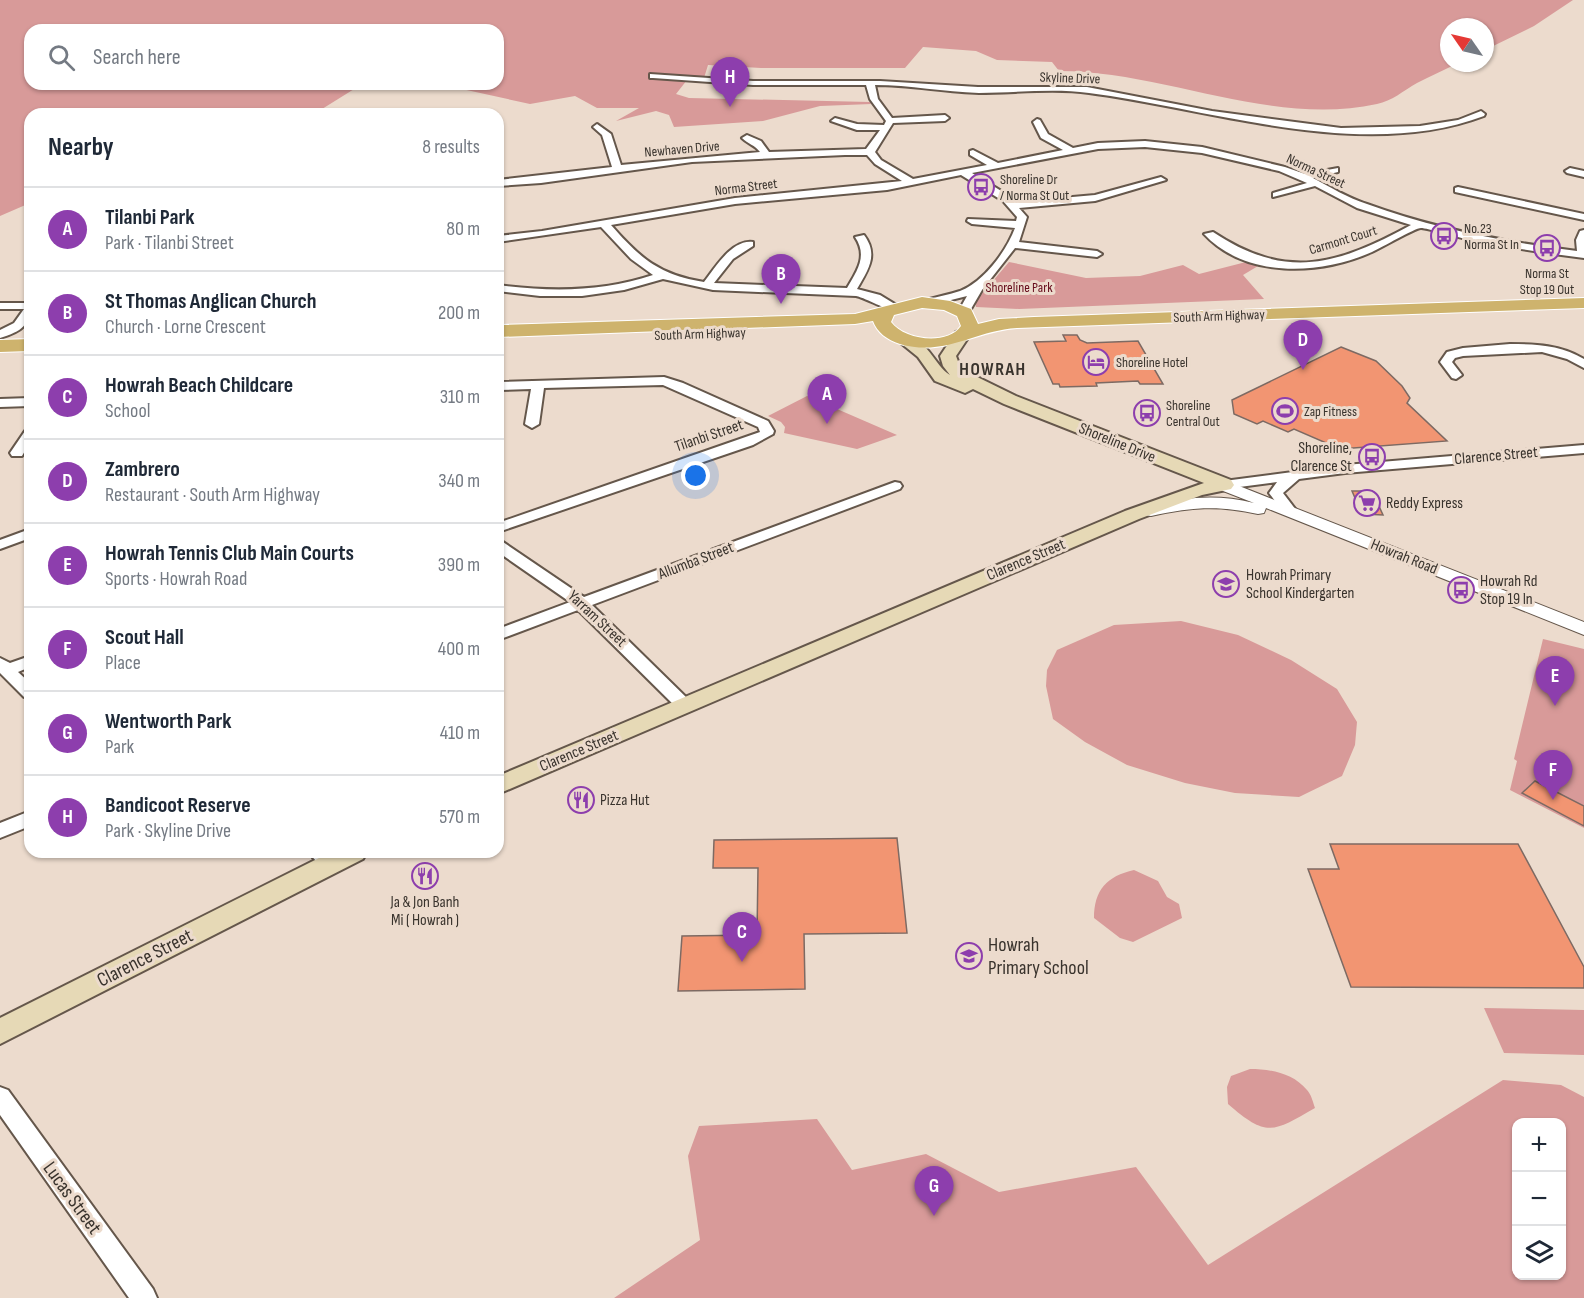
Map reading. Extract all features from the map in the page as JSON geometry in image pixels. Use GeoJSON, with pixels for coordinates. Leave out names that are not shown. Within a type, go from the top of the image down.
{"type":"FeatureCollection","features":[{"type":"Feature","properties":{"kind":"main road","name":"South Arm Highway"},"geometry":{"type":"LineString","coordinates":[[504,331],[855,319],[927,303],[949,306],[964,313],[1025,314],[1584,294]]}},
{"type":"Feature","properties":{"kind":"main road","name":"South Arm Highway"},"geometry":{"type":"LineString","coordinates":[[504,340],[839,330],[872,332],[934,343],[987,327],[1034,322],[1584,303]]}},
{"type":"Feature","properties":{"kind":"main road"},"geometry":{"type":"LineString","coordinates":[[890,310],[882,318],[884,325],[904,339]]}},
{"type":"Feature","properties":{"kind":"main road"},"geometry":{"type":"LineString","coordinates":[[963,335],[970,326],[964,313]]}},
{"type":"Feature","properties":{"kind":"main road","name":"Shoreline Drive"},"geometry":{"type":"LineString","coordinates":[[963,335],[949,354],[949,360],[953,369],[965,379],[1010,400],[1224,484]]}},
{"type":"Feature","properties":{"kind":"main road","name":"Shoreline Drive"},"geometry":{"type":"LineString","coordinates":[[904,339],[924,354],[934,370],[946,380],[1010,400]]}},
{"type":"Feature","properties":{"kind":"main road"},"geometry":{"type":"LineString","coordinates":[[0,346],[24,344]]}},
{"type":"Feature","properties":{"kind":"main road"},"geometry":{"type":"LineString","coordinates":[[0,355],[24,354]]}},
{"type":"Feature","properties":{"kind":"main road"},"geometry":{"type":"LineString","coordinates":[[1132,515],[1179,483],[1182,477],[1173,465]]}},
{"type":"Feature","properties":{"kind":"main road","name":"Clarence Street"},"geometry":{"type":"LineString","coordinates":[[504,783],[1132,515],[1197,490],[1224,484]]}},
{"type":"Feature","properties":{"kind":"main road","name":"Clarence Street"},"geometry":{"type":"LineString","coordinates":[[0,1032],[329,858]]}},
{"type":"Feature","properties":{"kind":"street","name":"Skyline Drive"},"geometry":{"type":"LineString","coordinates":[[653,76],[770,84],[870,83],[988,91],[1087,90],[1205,113],[1341,131],[1427,128],[1460,122],[1480,114]]}},
{"type":"Feature","properties":{"kind":"street"},"geometry":{"type":"LineString","coordinates":[[870,83],[874,99],[888,125]]}},
{"type":"Feature","properties":{"kind":"street"},"geometry":{"type":"LineString","coordinates":[[835,122],[857,127],[945,118]]}},
{"type":"Feature","properties":{"kind":"street"},"geometry":{"type":"LineString","coordinates":[[1037,122],[1044,136],[1072,151]]}},
{"type":"Feature","properties":{"kind":"street"},"geometry":{"type":"LineString","coordinates":[[888,125],[874,141],[870,152],[878,162],[912,183]]}},
{"type":"Feature","properties":{"kind":"street"},"geometry":{"type":"LineString","coordinates":[[597,127],[606,134],[617,169]]}},
{"type":"Feature","properties":{"kind":"street"},"geometry":{"type":"LineString","coordinates":[[747,138],[758,143],[766,154]]}},
{"type":"Feature","properties":{"kind":"street","name":"Norma Street"},"geometry":{"type":"LineString","coordinates":[[504,238],[735,201],[868,190],[1072,151],[1121,144],[1178,146],[1258,162],[1304,177],[1361,206],[1418,225],[1532,249],[1583,255]]}},
{"type":"Feature","properties":{"kind":"street","name":"Newhaven Drive"},"geometry":{"type":"LineString","coordinates":[[504,183],[535,182],[667,162],[766,154],[870,152]]}},
{"type":"Feature","properties":{"kind":"street"},"geometry":{"type":"LineString","coordinates":[[973,153],[997,166]]}},
{"type":"Feature","properties":{"kind":"street"},"geometry":{"type":"LineString","coordinates":[[1304,177],[1335,170]]}},
{"type":"Feature","properties":{"kind":"street"},"geometry":{"type":"LineString","coordinates":[[1570,171],[1584,174]]}},
{"type":"Feature","properties":{"kind":"street"},"geometry":{"type":"LineString","coordinates":[[964,173],[997,191],[1014,205],[1022,217],[1022,225],[1011,244],[969,299],[964,313]]}},
{"type":"Feature","properties":{"kind":"street"},"geometry":{"type":"LineString","coordinates":[[1014,205],[1095,198],[1161,180]]}},
{"type":"Feature","properties":{"kind":"street"},"geometry":{"type":"LineString","coordinates":[[1277,195],[1316,183]]}},
{"type":"Feature","properties":{"kind":"street"},"geometry":{"type":"LineString","coordinates":[[1458,190],[1584,217]]}},
{"type":"Feature","properties":{"kind":"street"},"geometry":{"type":"LineString","coordinates":[[972,221],[1022,225]]}},
{"type":"Feature","properties":{"kind":"street"},"geometry":{"type":"LineString","coordinates":[[603,223],[642,264],[664,275],[707,285],[850,292],[878,297],[890,310]]}},
{"type":"Feature","properties":{"kind":"street","name":"Carmont Court"},"geometry":{"type":"LineString","coordinates":[[1209,234],[1220,243],[1258,262],[1300,267],[1318,265],[1379,247],[1418,225]]}},
{"type":"Feature","properties":{"kind":"street"},"geometry":{"type":"LineString","coordinates":[[1583,255],[1581,240],[1584,233]]}},
{"type":"Feature","properties":{"kind":"street"},"geometry":{"type":"LineString","coordinates":[[850,292],[867,259],[869,250],[860,237]]}},
{"type":"Feature","properties":{"kind":"street"},"geometry":{"type":"LineString","coordinates":[[707,285],[729,257],[749,244]]}},
{"type":"Feature","properties":{"kind":"street"},"geometry":{"type":"LineString","coordinates":[[1011,244],[1096,254]]}},
{"type":"Feature","properties":{"kind":"street"},"geometry":{"type":"LineString","coordinates":[[1532,249],[1533,261]]}},
{"type":"Feature","properties":{"kind":"street"},"geometry":{"type":"LineString","coordinates":[[504,289],[527,292],[609,290],[642,284],[664,275]]}},
{"type":"Feature","properties":{"kind":"street"},"geometry":{"type":"LineString","coordinates":[[927,303],[958,295],[980,285]]}},
{"type":"Feature","properties":{"kind":"street"},"geometry":{"type":"LineString","coordinates":[[0,306],[24,306]]}},
{"type":"Feature","properties":{"kind":"street"},"geometry":{"type":"LineString","coordinates":[[0,334],[18,326],[24,318]]}},
{"type":"Feature","properties":{"kind":"street"},"geometry":{"type":"LineString","coordinates":[[18,326],[18,338],[24,341]]}},
{"type":"Feature","properties":{"kind":"street"},"geometry":{"type":"LineString","coordinates":[[1456,375],[1446,362],[1451,355],[1463,352],[1546,348],[1572,356],[1584,364]]}},
{"type":"Feature","properties":{"kind":"street","name":"Tilanbi Street"},"geometry":{"type":"LineString","coordinates":[[504,386],[654,381],[671,383],[763,424],[767,431],[761,437],[748,442],[504,526]]}},
{"type":"Feature","properties":{"kind":"street"},"geometry":{"type":"LineString","coordinates":[[532,424],[538,385]]}},
{"type":"Feature","properties":{"kind":"street"},"geometry":{"type":"LineString","coordinates":[[0,404],[24,402]]}},
{"type":"Feature","properties":{"kind":"street"},"geometry":{"type":"LineString","coordinates":[[17,453],[24,443]]}},
{"type":"Feature","properties":{"kind":"street","name":"Clarence Street"},"geometry":{"type":"LineString","coordinates":[[1224,484],[1345,469],[1584,449]]}},
{"type":"Feature","properties":{"kind":"street"},"geometry":{"type":"LineString","coordinates":[[1290,510],[1277,496],[1276,490],[1298,475]]}},
{"type":"Feature","properties":{"kind":"street","name":"Howrah Road"},"geometry":{"type":"LineString","coordinates":[[1224,484],[1584,629]]}},
{"type":"Feature","properties":{"kind":"street","name":"Allumba Street"},"geometry":{"type":"LineString","coordinates":[[504,633],[895,486]]}},
{"type":"Feature","properties":{"kind":"street"},"geometry":{"type":"LineString","coordinates":[[1132,515],[1194,501],[1213,500],[1238,503],[1330,528]]}},
{"type":"Feature","properties":{"kind":"street"},"geometry":{"type":"LineString","coordinates":[[0,545],[24,535]]}},
{"type":"Feature","properties":{"kind":"street","name":"Yarram Street"},"geometry":{"type":"LineString","coordinates":[[504,549],[556,582],[582,604],[685,706]]}},
{"type":"Feature","properties":{"kind":"street"},"geometry":{"type":"LineString","coordinates":[[4,666],[24,662]]}},
{"type":"Feature","properties":{"kind":"street"},"geometry":{"type":"LineString","coordinates":[[4,666],[24,687]]}},
{"type":"Feature","properties":{"kind":"street"},"geometry":{"type":"LineString","coordinates":[[0,831],[24,821]]}},
{"type":"Feature","properties":{"kind":"street","name":"Lucas Street"},"geometry":{"type":"LineString","coordinates":[[0,1097],[144,1298]]}},
{"type":"Feature","properties":{"kind":"green space"},"geometry":{"type":"Polygon","coordinates":[[[0,0],[1573,0],[1534,26],[1494,46],[1494,18],[1440,18],[1440,72],[1393,98],[1377,104],[1337,109],[1298,109],[1258,104],[1138,79],[1099,73],[1059,71],[1052,62],[997,60],[976,51],[923,47],[905,68],[761,68],[708,65],[704,78],[687,80],[676,94],[689,98],[870,102],[871,104],[820,106],[763,121],[674,127],[669,115],[656,111],[616,121],[639,108],[597,108],[575,96],[530,104],[466,90],[504,90],[504,24],[24,24],[24,90],[353,90],[324,108],[24,108],[24,206],[0,216],[0,0]]]}},
{"type":"Feature","properties":{"kind":"green space","name":"Shoreline Park"},"geometry":{"type":"Polygon","coordinates":[[[1009,262],[1086,278],[1140,276],[1183,265],[1199,274],[1246,262],[1258,266],[1243,275],[1264,299],[1019,309],[976,307],[975,302],[1009,262]]]}},
{"type":"Feature","properties":{"kind":"green space"},"geometry":{"type":"Polygon","coordinates":[[[807,396],[897,435],[857,449],[784,433],[785,427],[781,422],[768,416],[807,396]]]}},
{"type":"Feature","properties":{"kind":"green space"},"geometry":{"type":"Polygon","coordinates":[[[1181,621],[1238,635],[1291,660],[1337,689],[1357,722],[1355,745],[1342,776],[1299,797],[1235,793],[1185,783],[1127,765],[1085,742],[1053,719],[1046,686],[1047,670],[1057,650],[1114,625],[1181,621]]]}},
{"type":"Feature","properties":{"kind":"green space"},"geometry":{"type":"Polygon","coordinates":[[[1543,639],[1584,649],[1584,828],[1510,790],[1517,761],[1514,759],[1543,639]]]}},
{"type":"Feature","properties":{"kind":"green space"},"geometry":{"type":"Polygon","coordinates":[[[1134,870],[1158,881],[1167,897],[1179,904],[1182,918],[1133,942],[1120,938],[1094,918],[1096,900],[1109,880],[1134,870]]]}},
{"type":"Feature","properties":{"kind":"green space"},"geometry":{"type":"Polygon","coordinates":[[[1484,1008],[1584,1010],[1584,1055],[1504,1053],[1484,1008]]]}},
{"type":"Feature","properties":{"kind":"green space"},"geometry":{"type":"Polygon","coordinates":[[[1250,1069],[1273,1071],[1295,1080],[1308,1092],[1315,1108],[1289,1122],[1270,1128],[1252,1122],[1228,1104],[1227,1087],[1231,1076],[1250,1069]]]}},
{"type":"Feature","properties":{"kind":"green space"},"geometry":{"type":"Polygon","coordinates":[[[1503,1080],[1561,1085],[1584,1097],[1584,1298],[614,1298],[700,1240],[688,1156],[699,1126],[817,1119],[852,1170],[926,1154],[999,1192],[1136,1167],[1208,1265],[1503,1080]]]}},
{"type":"Feature","properties":{"kind":"building","name":"Shoreline Hotel"},"geometry":{"type":"Polygon","coordinates":[[[1063,335],[1077,335],[1080,340],[1087,343],[1138,341],[1163,384],[1140,384],[1138,381],[1096,383],[1097,386],[1060,387],[1059,384],[1053,384],[1034,342],[1066,341],[1063,335]]]}},
{"type":"Feature","properties":{"kind":"building"},"geometry":{"type":"Polygon","coordinates":[[[1341,347],[1376,361],[1402,386],[1410,398],[1407,403],[1447,441],[1340,449],[1294,429],[1288,432],[1263,421],[1257,424],[1234,414],[1232,400],[1341,347]]]}},
{"type":"Feature","properties":{"kind":"building","name":"Reddy Express"},"geometry":{"type":"Polygon","coordinates":[[[1352,491],[1372,491],[1383,515],[1362,514],[1352,491]]]}},
{"type":"Feature","properties":{"kind":"building"},"geometry":{"type":"Polygon","coordinates":[[[1535,781],[1584,806],[1584,826],[1522,793],[1535,781]]]}},
{"type":"Feature","properties":{"kind":"building"},"geometry":{"type":"Polygon","coordinates":[[[897,838],[907,933],[804,934],[805,989],[678,991],[682,936],[757,935],[758,868],[713,868],[714,840],[897,838]]]}},
{"type":"Feature","properties":{"kind":"building"},"geometry":{"type":"Polygon","coordinates":[[[1330,844],[1518,844],[1584,967],[1584,988],[1351,987],[1308,869],[1339,869],[1330,844]]]}},
{"type":"Feature","properties":{"kind":"place","name":"Bandicoot Reserve"},"geometry":{"type":"Point","coordinates":[730,107]}},
{"type":"Feature","properties":{"kind":"place","name":"Shoreline Dr / Norma St Out"},"geometry":{"type":"Point","coordinates":[981,187]}},
{"type":"Feature","properties":{"kind":"place","name":"No.23 Norma St In"},"geometry":{"type":"Point","coordinates":[1444,236]}},
{"type":"Feature","properties":{"kind":"place","name":"Norma St Stop 19 Out"},"geometry":{"type":"Point","coordinates":[1547,248]}},
{"type":"Feature","properties":{"kind":"place","name":"St Thomas Anglican Church"},"geometry":{"type":"Point","coordinates":[781,304]}},
{"type":"Feature","properties":{"kind":"place","name":"Shoreline Hotel"},"geometry":{"type":"Point","coordinates":[1096,362]}},
{"type":"Feature","properties":{"kind":"place","name":"Zambrero"},"geometry":{"type":"Point","coordinates":[1303,370]}},
{"type":"Feature","properties":{"kind":"place","name":"Zap Fitness"},"geometry":{"type":"Point","coordinates":[1285,411]}},
{"type":"Feature","properties":{"kind":"place","name":"Shoreline Central Out"},"geometry":{"type":"Point","coordinates":[1147,413]}},
{"type":"Feature","properties":{"kind":"place","name":"Tilanbi Park"},"geometry":{"type":"Point","coordinates":[827,424]}},
{"type":"Feature","properties":{"kind":"place","name":"Shoreline, Clarence St"},"geometry":{"type":"Point","coordinates":[1372,457]}},
{"type":"Feature","properties":{"kind":"place","name":"Reddy Express"},"geometry":{"type":"Point","coordinates":[1367,503]}},
{"type":"Feature","properties":{"kind":"place","name":"Howrah Primary School Kindergarten"},"geometry":{"type":"Point","coordinates":[1226,584]}},
{"type":"Feature","properties":{"kind":"place","name":"Howrah Rd Stop 19 In"},"geometry":{"type":"Point","coordinates":[1461,590]}},
{"type":"Feature","properties":{"kind":"place","name":"Howrah Tennis Club Main Courts"},"geometry":{"type":"Point","coordinates":[1555,706]}},
{"type":"Feature","properties":{"kind":"place","name":"Pizza Hut"},"geometry":{"type":"Point","coordinates":[581,800]}},
{"type":"Feature","properties":{"kind":"place","name":"Scout Hall"},"geometry":{"type":"Point","coordinates":[1553,800]}},
{"type":"Feature","properties":{"kind":"place","name":"Ja & Jon Banh Mi ( Howrah )"},"geometry":{"type":"Point","coordinates":[425,876]}},
{"type":"Feature","properties":{"kind":"place","name":"Howrah Primary School"},"geometry":{"type":"Point","coordinates":[969,956]}},
{"type":"Feature","properties":{"kind":"place","name":"Howrah Beach Childcare"},"geometry":{"type":"Point","coordinates":[742,962]}},
{"type":"Feature","properties":{"kind":"place","name":"Wentworth Park"},"geometry":{"type":"Point","coordinates":[934,1216]}},
{"type":"Feature","properties":{"kind":"district","name":"HOWRAH"},"geometry":{"type":"Point","coordinates":[993,369]}}]}
